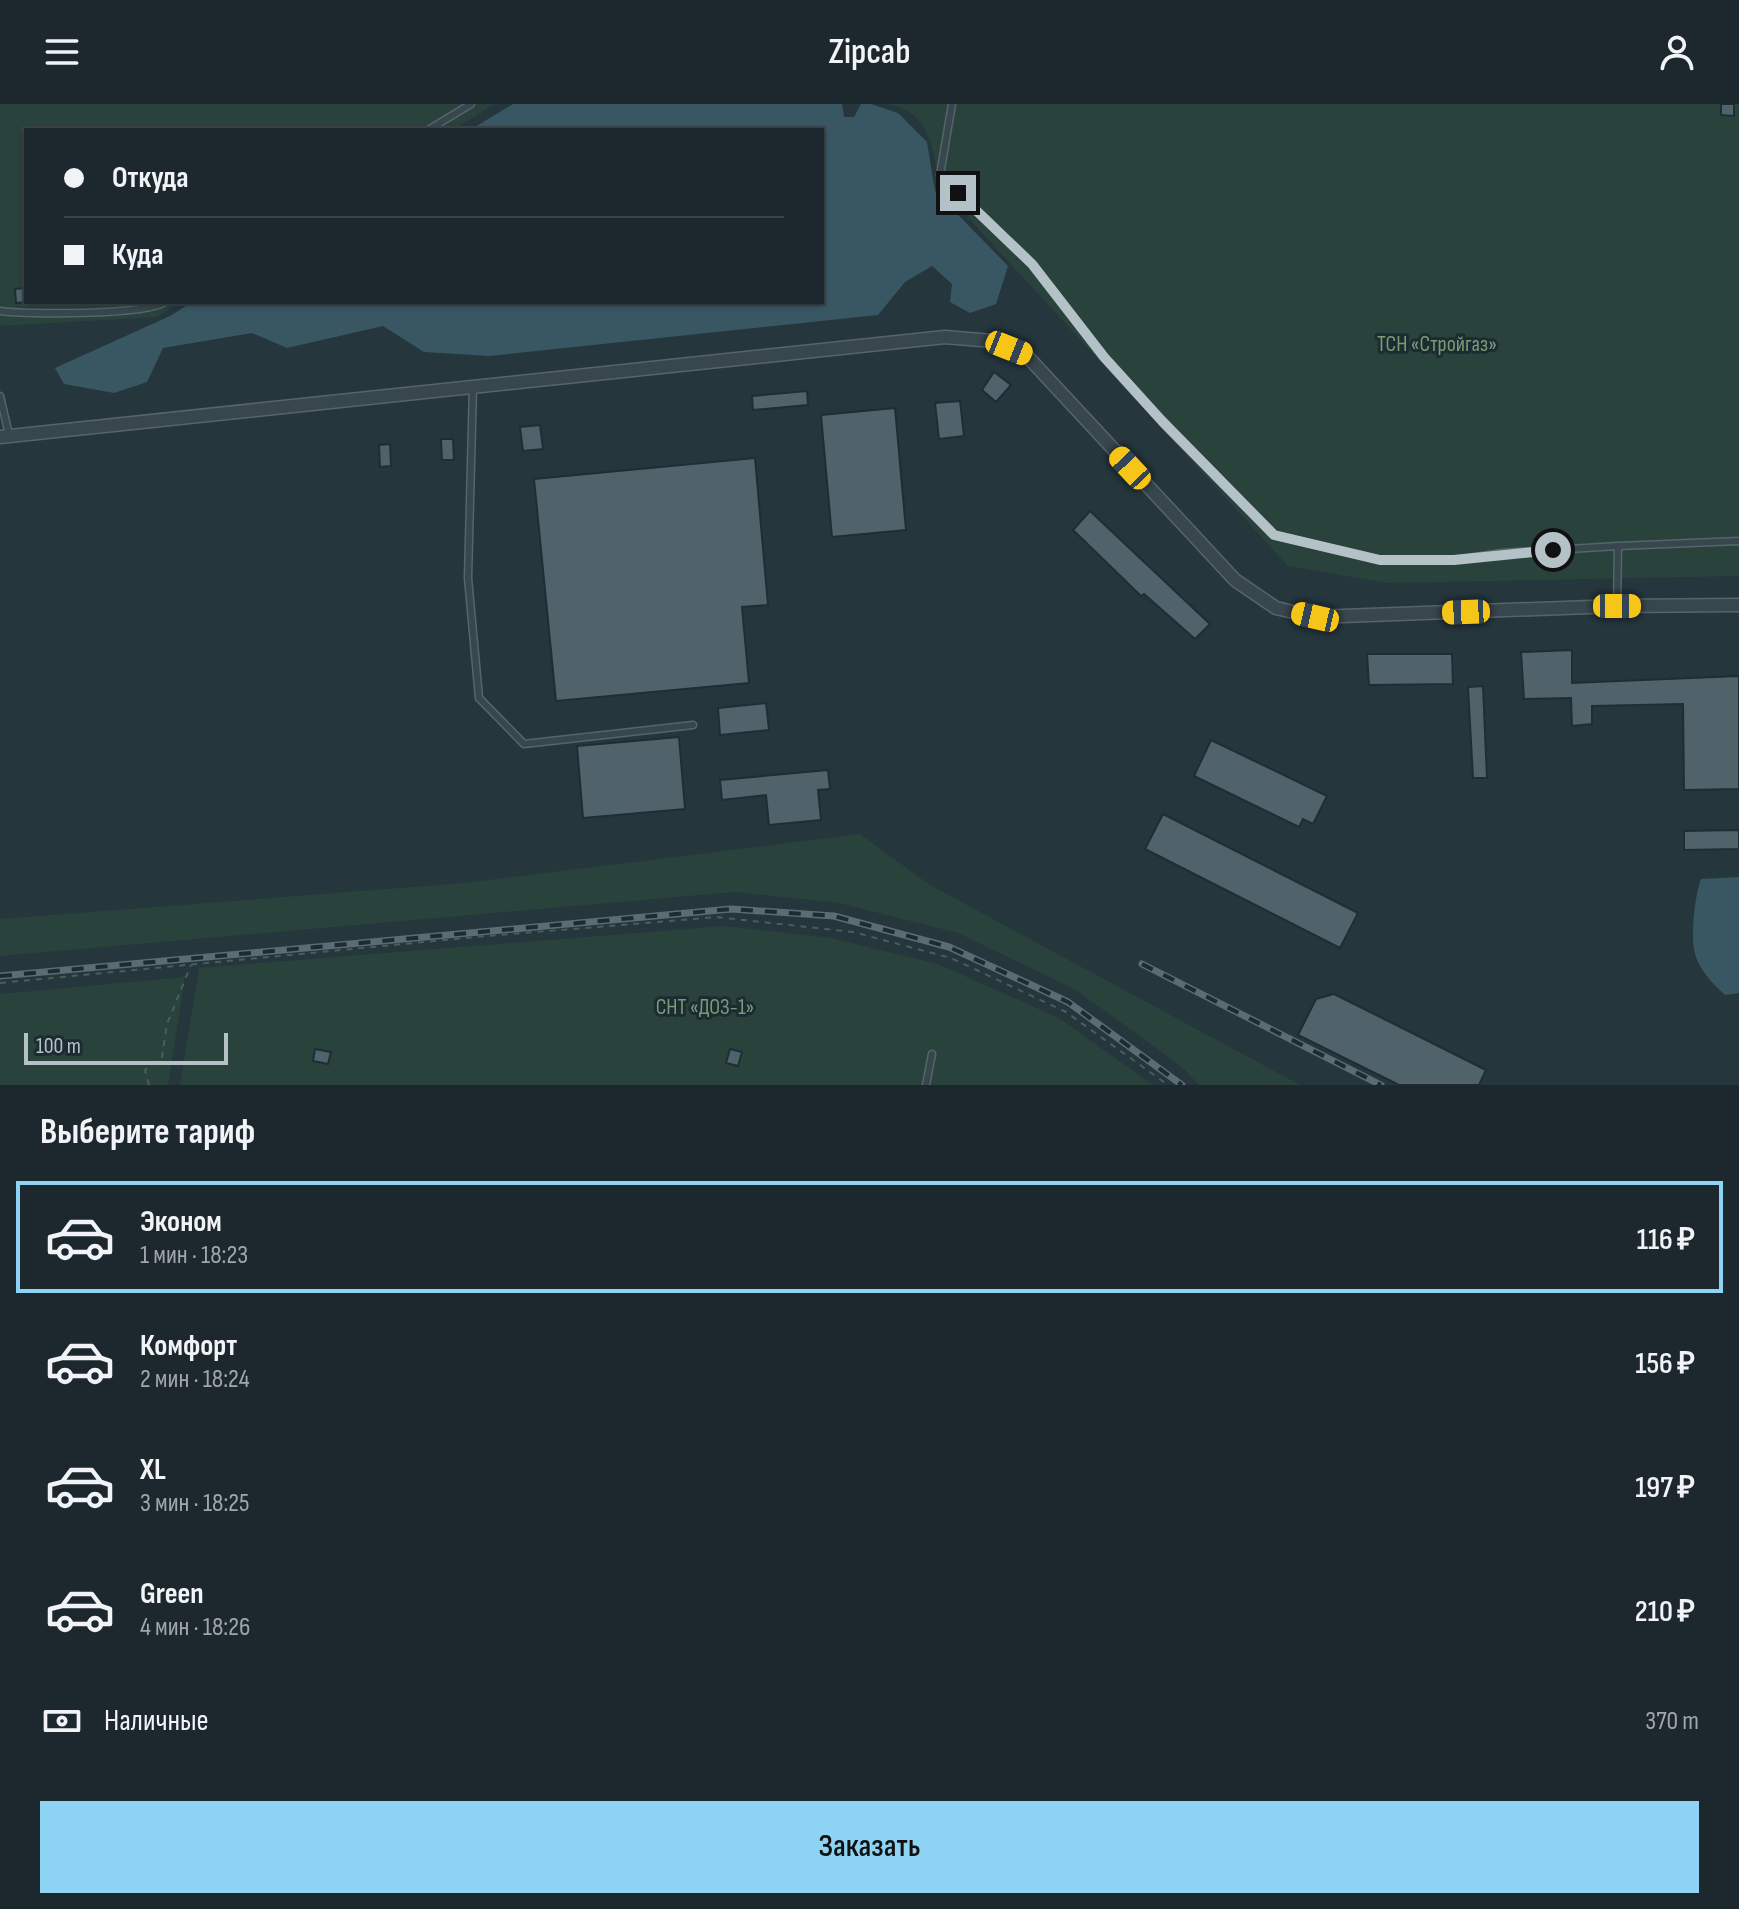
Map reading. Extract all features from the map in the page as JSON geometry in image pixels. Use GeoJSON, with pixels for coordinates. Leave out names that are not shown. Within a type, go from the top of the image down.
{"type":"FeatureCollection","features":[{"type":"Feature","properties":{"kind":"street"},"geometry":{"type":"LineString","coordinates":[[4,436],[945,337],[992,341],[1026,355],[1235,580],[1276,608],[1315,617],[1617,606],[1739,605]]}},
{"type":"Feature","properties":{"kind":"lane"},"geometry":{"type":"LineString","coordinates":[[431,128],[471,104]]}},
{"type":"Feature","properties":{"kind":"lane"},"geometry":{"type":"LineString","coordinates":[[952,104],[940,175],[1032,264],[1104,357],[1274,535],[1380,560],[1454,560],[1502,553],[1739,541]]}},
{"type":"Feature","properties":{"kind":"lane"},"geometry":{"type":"LineString","coordinates":[[0,322],[1,312],[124,311],[162,304]]}},
{"type":"Feature","properties":{"kind":"lane"},"geometry":{"type":"LineString","coordinates":[[473,387],[468,578],[479,698],[524,744],[693,725]]}},
{"type":"Feature","properties":{"kind":"lane"},"geometry":{"type":"LineString","coordinates":[[0,396],[4,436]]}},
{"type":"Feature","properties":{"kind":"lane"},"geometry":{"type":"LineString","coordinates":[[1617,606],[1618,546]]}},
{"type":"Feature","properties":{"kind":"lane"},"geometry":{"type":"LineString","coordinates":[[926,1085],[932,1054]]}},
{"type":"Feature","properties":{"kind":"path"},"geometry":{"type":"LineString","coordinates":[[0,983],[716,917],[853,932],[951,958],[1066,1012],[1168,1085]]}},
{"type":"Feature","properties":{"kind":"path"},"geometry":{"type":"LineString","coordinates":[[149,1085],[145,1070],[162,1057],[167,1024],[191,965]]}},
{"type":"Feature","properties":{"kind":"green space"},"geometry":{"type":"Polygon","coordinates":[[[0,104],[494,104],[456,128],[24,128],[24,304],[178,304],[157,317],[0,326],[0,104]]]}},
{"type":"Feature","properties":{"kind":"green space","name":"ТСН «Стройгаз»"},"geometry":{"type":"Polygon","coordinates":[[[887,104],[1739,104],[1739,576],[1386,583],[1288,566],[940,187],[932,147],[921,124],[902,108],[887,104]]]}},
{"type":"Feature","properties":{"kind":"green space"},"geometry":{"type":"Polygon","coordinates":[[[860,834],[930,885],[1300,1085],[1199,1085],[1182,1067],[1076,990],[958,933],[839,903],[735,892],[0,956],[0,919],[464,883],[860,834]]]}},
{"type":"Feature","properties":{"kind":"green space","name":"СНТ «ДОЗ-1»"},"geometry":{"type":"Polygon","coordinates":[[[724,926],[831,938],[938,964],[1059,1018],[1153,1085],[180,1085],[199,968],[724,926]]]}},
{"type":"Feature","properties":{"kind":"green space"},"geometry":{"type":"Polygon","coordinates":[[[185,977],[168,1085],[0,1085],[0,994],[185,977]]]}},
{"type":"Feature","properties":{"kind":"water"},"geometry":{"type":"Polygon","coordinates":[[[513,104],[842,104],[844,117],[854,117],[861,104],[871,104],[898,113],[927,142],[935,191],[1008,266],[996,304],[970,313],[950,302],[952,284],[932,266],[905,282],[878,315],[490,356],[424,352],[383,326],[287,348],[252,333],[163,348],[147,382],[114,393],[64,384],[55,368],[170,316],[189,304],[824,304],[824,128],[473,128],[513,104]]]}},
{"type":"Feature","properties":{"kind":"water"},"geometry":{"type":"Polygon","coordinates":[[[1739,877],[1739,993],[1725,995],[1704,972],[1695,954],[1695,905],[1701,879],[1739,877]]]}},
{"type":"Feature","properties":{"kind":"building"},"geometry":{"type":"Polygon","coordinates":[[[1721,104],[1734,104],[1734,116],[1721,115],[1721,104]]]}},
{"type":"Feature","properties":{"kind":"building"},"geometry":{"type":"Polygon","coordinates":[[[24,288],[24,302],[16,303],[15,289],[24,288]]]}},
{"type":"Feature","properties":{"kind":"building"},"geometry":{"type":"Polygon","coordinates":[[[994,372],[1011,385],[996,402],[982,390],[994,372]]]}},
{"type":"Feature","properties":{"kind":"building"},"geometry":{"type":"Polygon","coordinates":[[[807,391],[808,405],[753,410],[752,396],[807,391]]]}},
{"type":"Feature","properties":{"kind":"building"},"geometry":{"type":"Polygon","coordinates":[[[960,401],[964,436],[939,439],[935,403],[960,401]]]}},
{"type":"Feature","properties":{"kind":"building"},"geometry":{"type":"Polygon","coordinates":[[[895,408],[906,530],[832,537],[821,415],[895,408]]]}},
{"type":"Feature","properties":{"kind":"building"},"geometry":{"type":"Polygon","coordinates":[[[540,425],[543,449],[523,451],[520,427],[540,425]]]}},
{"type":"Feature","properties":{"kind":"building"},"geometry":{"type":"Polygon","coordinates":[[[441,439],[453,439],[454,460],[442,460],[441,439]]]}},
{"type":"Feature","properties":{"kind":"building"},"geometry":{"type":"Polygon","coordinates":[[[390,444],[391,466],[380,467],[379,445],[390,444]]]}},
{"type":"Feature","properties":{"kind":"building"},"geometry":{"type":"Polygon","coordinates":[[[755,458],[768,605],[742,607],[749,683],[556,701],[534,479],[755,458]]]}},
{"type":"Feature","properties":{"kind":"building"},"geometry":{"type":"Polygon","coordinates":[[[1090,511],[1210,624],[1195,639],[1144,594],[1141,596],[1073,530],[1090,511]]]}},
{"type":"Feature","properties":{"kind":"building"},"geometry":{"type":"Polygon","coordinates":[[[1572,650],[1572,683],[1739,676],[1739,789],[1684,790],[1683,704],[1592,706],[1592,724],[1572,726],[1571,698],[1524,699],[1521,652],[1572,650]]]}},
{"type":"Feature","properties":{"kind":"building"},"geometry":{"type":"Polygon","coordinates":[[[1367,654],[1452,654],[1453,684],[1369,685],[1367,654]]]}},
{"type":"Feature","properties":{"kind":"building"},"geometry":{"type":"Polygon","coordinates":[[[1483,686],[1487,778],[1473,778],[1468,687],[1483,686]]]}},
{"type":"Feature","properties":{"kind":"building"},"geometry":{"type":"Polygon","coordinates":[[[766,703],[769,730],[720,735],[718,708],[766,703]]]}},
{"type":"Feature","properties":{"kind":"building"},"geometry":{"type":"Polygon","coordinates":[[[679,737],[685,809],[583,818],[577,746],[679,737]]]}},
{"type":"Feature","properties":{"kind":"building"},"geometry":{"type":"Polygon","coordinates":[[[1211,740],[1327,796],[1313,824],[1303,819],[1299,827],[1194,776],[1211,740]]]}},
{"type":"Feature","properties":{"kind":"building"},"geometry":{"type":"Polygon","coordinates":[[[828,770],[830,789],[818,790],[821,820],[769,825],[766,795],[722,800],[720,780],[828,770]]]}},
{"type":"Feature","properties":{"kind":"building"},"geometry":{"type":"Polygon","coordinates":[[[1163,814],[1358,913],[1340,948],[1145,849],[1163,814]]]}},
{"type":"Feature","properties":{"kind":"building"},"geometry":{"type":"Polygon","coordinates":[[[1739,830],[1739,849],[1684,850],[1684,831],[1739,830]]]}},
{"type":"Feature","properties":{"kind":"building"},"geometry":{"type":"Polygon","coordinates":[[[1334,994],[1486,1070],[1479,1085],[1399,1085],[1298,1035],[1316,999],[1334,994]]]}},
{"type":"Feature","properties":{"kind":"building"},"geometry":{"type":"Polygon","coordinates":[[[315,1049],[331,1052],[328,1064],[313,1061],[315,1049]]]}},
{"type":"Feature","properties":{"kind":"building"},"geometry":{"type":"Polygon","coordinates":[[[730,1049],[742,1052],[738,1066],[726,1063],[730,1049]]]}},
{"type":"Feature","properties":{"kind":"railway"},"geometry":{"type":"LineString","coordinates":[[0,976],[731,909],[834,916],[949,947],[1068,1002],[1182,1085]]}},
{"type":"Feature","properties":{"kind":"railway"},"geometry":{"type":"LineString","coordinates":[[1142,964],[1381,1085]]}},
{"type":"Feature","properties":{"kind":"route"},"geometry":{"type":"LineString","coordinates":[[958,193],[1032,264],[1104,357],[1274,535],[1380,560],[1454,560],[1553,550]]}}]}
